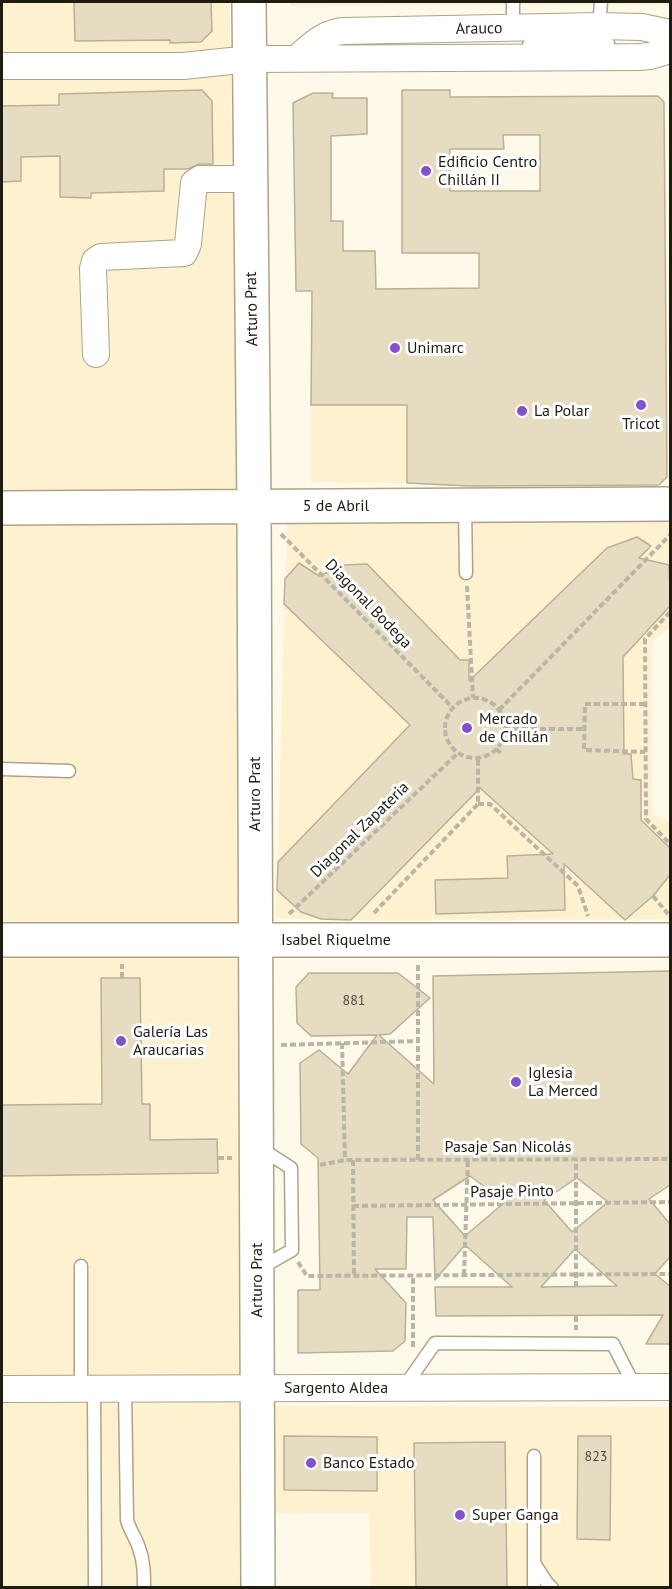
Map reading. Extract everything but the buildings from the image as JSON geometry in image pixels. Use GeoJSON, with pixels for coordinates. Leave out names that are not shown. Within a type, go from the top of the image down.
{"type":"FeatureCollection","features":[{"type":"Feature","properties":{"kind":"street","name":"Arturo Prat"},"geometry":{"type":"LineString","coordinates":[[249,2],[254,507],[258,1587]]}},
{"type":"Feature","properties":{"kind":"street","name":"Arauco"},"geometry":{"type":"LineString","coordinates":[[296,59],[320,39],[335,32],[603,24],[642,27],[670,33]]}},
{"type":"Feature","properties":{"kind":"street","name":"Arauco"},"geometry":{"type":"LineString","coordinates":[[2,66],[183,66],[249,59],[639,57],[670,50]]}},
{"type":"Feature","properties":{"kind":"street"},"geometry":{"type":"LineString","coordinates":[[96,354],[93,269],[95,261],[101,257],[184,253],[188,244],[194,183],[200,180],[250,178]]}},
{"type":"Feature","properties":{"kind":"street","name":"5 de Abril"},"geometry":{"type":"LineString","coordinates":[[2,508],[670,504]]}},
{"type":"Feature","properties":{"kind":"street","name":"Isabel Riquelme"},"geometry":{"type":"LineString","coordinates":[[2,940],[670,940]]}},
{"type":"Feature","properties":{"kind":"street","name":"Sargento Aldea"},"geometry":{"type":"LineString","coordinates":[[2,1389],[670,1387]]}},
{"type":"Feature","properties":{"kind":"lane"},"geometry":{"type":"LineString","coordinates":[[513,2],[513,28]]}},
{"type":"Feature","properties":{"kind":"lane"},"geometry":{"type":"LineString","coordinates":[[473,58],[497,49],[603,24]]}},
{"type":"Feature","properties":{"kind":"lane"},"geometry":{"type":"LineString","coordinates":[[465,506],[466,573]]}},
{"type":"Feature","properties":{"kind":"lane"},"geometry":{"type":"LineString","coordinates":[[2,769],[69,771]]}},
{"type":"Feature","properties":{"kind":"lane"},"geometry":{"type":"LineString","coordinates":[[256,1146],[291,1168],[292,1250],[257,1270]]}},
{"type":"Feature","properties":{"kind":"lane"},"geometry":{"type":"LineString","coordinates":[[81,1266],[95,1585]]}},
{"type":"Feature","properties":{"kind":"lane"},"geometry":{"type":"LineString","coordinates":[[404,1387],[435,1343],[613,1344],[635,1387]]}},
{"type":"Feature","properties":{"kind":"lane"},"geometry":{"type":"LineString","coordinates":[[125,1388],[127,1520],[131,1534],[139,1546],[144,1566],[144,1587]]}},
{"type":"Feature","properties":{"kind":"lane"},"geometry":{"type":"LineString","coordinates":[[534,1456],[534,1587]]}},
{"type":"Feature","properties":{"kind":"lane"},"geometry":{"type":"LineString","coordinates":[[534,1563],[552,1587]]}},
{"type":"Feature","properties":{"kind":"path","name":"Diagonal Bodega"},"geometry":{"type":"LineString","coordinates":[[280,533],[453,708]]}},
{"type":"Feature","properties":{"kind":"path"},"geometry":{"type":"LineString","coordinates":[[499,711],[670,535]]}},
{"type":"Feature","properties":{"kind":"path"},"geometry":{"type":"LineString","coordinates":[[466,573],[473,698]]}},
{"type":"Feature","properties":{"kind":"path"},"geometry":{"type":"LineString","coordinates":[[670,612],[645,639],[646,819],[670,843]]}},
{"type":"Feature","properties":{"kind":"path"},"geometry":{"type":"LineString","coordinates":[[473,698],[485,700],[499,711],[503,718],[504,729],[501,742],[496,749],[478,758],[458,753],[446,736],[445,726],[447,716],[459,702],[473,698]]}},
{"type":"Feature","properties":{"kind":"path"},"geometry":{"type":"LineString","coordinates":[[645,704],[585,704],[584,729],[584,750],[645,752]]}},
{"type":"Feature","properties":{"kind":"path"},"geometry":{"type":"LineString","coordinates":[[504,729],[584,729]]}},
{"type":"Feature","properties":{"kind":"path"},"geometry":{"type":"LineString","coordinates":[[496,749],[501,753]]}},
{"type":"Feature","properties":{"kind":"path","name":"Diagonal Zapateria"},"geometry":{"type":"LineString","coordinates":[[287,917],[458,753]]}},
{"type":"Feature","properties":{"kind":"path"},"geometry":{"type":"LineString","coordinates":[[374,913],[478,804],[478,758]]}},
{"type":"Feature","properties":{"kind":"path"},"geometry":{"type":"LineString","coordinates":[[478,804],[490,804],[578,886],[592,925]]}},
{"type":"Feature","properties":{"kind":"path"},"geometry":{"type":"LineString","coordinates":[[653,896],[670,916]]}},
{"type":"Feature","properties":{"kind":"path"},"geometry":{"type":"LineString","coordinates":[[418,1160],[419,940]]}},
{"type":"Feature","properties":{"kind":"path"},"geometry":{"type":"LineString","coordinates":[[256,1046],[418,1041]]}},
{"type":"Feature","properties":{"kind":"path"},"geometry":{"type":"LineString","coordinates":[[342,1043],[345,1160]]}},
{"type":"Feature","properties":{"kind":"path"},"geometry":{"type":"LineString","coordinates":[[641,1152],[642,1159]]}},
{"type":"Feature","properties":{"kind":"path"},"geometry":{"type":"LineString","coordinates":[[576,1159],[576,1287]]}},
{"type":"Feature","properties":{"kind":"path","name":"Pasaje San Nicolás"},"geometry":{"type":"LineString","coordinates":[[320,1165],[345,1160],[670,1159]]}},
{"type":"Feature","properties":{"kind":"path"},"geometry":{"type":"LineString","coordinates":[[353,1160],[354,1276]]}},
{"type":"Feature","properties":{"kind":"path"},"geometry":{"type":"LineString","coordinates":[[464,1275],[468,1160]]}},
{"type":"Feature","properties":{"kind":"path","name":"Pasaje Pinto"},"geometry":{"type":"LineString","coordinates":[[353,1206],[670,1202]]}},
{"type":"Feature","properties":{"kind":"path"},"geometry":{"type":"LineString","coordinates":[[292,1250],[307,1276],[670,1274]]}},
{"type":"Feature","properties":{"kind":"path"},"geometry":{"type":"LineString","coordinates":[[413,1276],[413,1349]]}},
{"type":"Feature","properties":{"kind":"shaded area"},"geometry":{"type":"Polygon","coordinates":[[[2,2],[229,2],[249,957],[252,1587],[2,1588],[2,2]]]}},
{"type":"Feature","properties":{"kind":"shaded area"},"geometry":{"type":"Polygon","coordinates":[[[291,2],[670,2],[670,4],[291,6],[291,2]]]}},
{"type":"Feature","properties":{"kind":"shaded area"},"geometry":{"type":"Polygon","coordinates":[[[311,405],[407,405],[407,483],[311,482],[311,405]]]}},
{"type":"Feature","properties":{"kind":"shaded area","name":"Mercado de Chillán"},"geometry":{"type":"Polygon","coordinates":[[[670,519],[670,627],[652,642],[652,814],[670,822],[670,919],[351,920],[276,918],[287,521],[670,519]]]}},
{"type":"Feature","properties":{"kind":"shaded area"},"geometry":{"type":"Polygon","coordinates":[[[268,1406],[670,1407],[670,1587],[371,1587],[369,1513],[268,1513],[268,1406]]]}},
{"type":"Feature","properties":{"kind":"place","name":"Edificio Centro Chillán II"},"geometry":{"type":"Point","coordinates":[426,171]}},
{"type":"Feature","properties":{"kind":"place","name":"Unimarc"},"geometry":{"type":"Point","coordinates":[395,348]}},
{"type":"Feature","properties":{"kind":"place","name":"Tricot"},"geometry":{"type":"Point","coordinates":[641,405]}},
{"type":"Feature","properties":{"kind":"place","name":"La Polar"},"geometry":{"type":"Point","coordinates":[522,411]}},
{"type":"Feature","properties":{"kind":"place","name":"Mercado de Chillán"},"geometry":{"type":"Point","coordinates":[467,728]}},
{"type":"Feature","properties":{"kind":"place","name":"Galería Las Araucarias"},"geometry":{"type":"Point","coordinates":[121,1041]}},
{"type":"Feature","properties":{"kind":"place","name":"Iglesia La Merced"},"geometry":{"type":"Point","coordinates":[516,1082]}},
{"type":"Feature","properties":{"kind":"place","name":"Banco Estado"},"geometry":{"type":"Point","coordinates":[311,1463]}},
{"type":"Feature","properties":{"kind":"place","name":"Super Ganga"},"geometry":{"type":"Point","coordinates":[460,1515]}}]}
